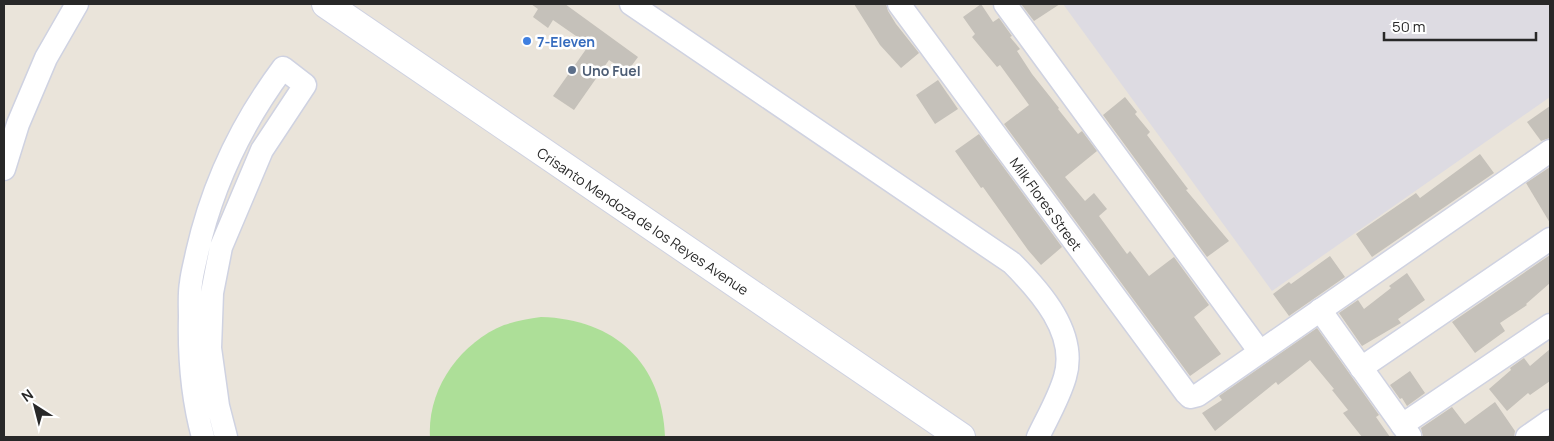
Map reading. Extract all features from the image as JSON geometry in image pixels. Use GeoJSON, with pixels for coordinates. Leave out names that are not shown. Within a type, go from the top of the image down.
{"type":"FeatureCollection","features":[{"type":"Feature","properties":{"kind":"main road","name":"Crisanto Mendoza de los Reyes Avenue"},"geometry":{"type":"LineString","coordinates":[[342,8],[961,437]]}},
{"type":"Feature","properties":{"kind":"street"},"geometry":{"type":"LineString","coordinates":[[4,169],[18,124],[46,58],[77,4]]}},
{"type":"Feature","properties":{"kind":"street"},"geometry":{"type":"LineString","coordinates":[[631,4],[1012,263],[1028,280],[1063,332],[1068,355],[1065,378],[1038,437]]}},
{"type":"Feature","properties":{"kind":"street","name":"Milk Flores Street"},"geometry":{"type":"LineString","coordinates":[[899,4],[1190,397],[1198,396],[1260,352]]}},
{"type":"Feature","properties":{"kind":"street"},"geometry":{"type":"LineString","coordinates":[[1005,4],[1260,352],[1550,151]]}},
{"type":"Feature","properties":{"kind":"street"},"geometry":{"type":"LineString","coordinates":[[203,437],[195,406],[190,346],[191,283],[201,235],[216,188],[238,139],[257,105],[283,68],[305,85],[258,158],[221,247],[212,293],[210,348],[218,406],[226,437]]}},
{"type":"Feature","properties":{"kind":"street"},"geometry":{"type":"LineString","coordinates":[[1361,368],[1550,239]]}},
{"type":"Feature","properties":{"kind":"street"},"geometry":{"type":"LineString","coordinates":[[1320,310],[1406,431],[1550,325]]}},
{"type":"Feature","properties":{"kind":"street"},"geometry":{"type":"LineString","coordinates":[[1527,437],[1550,421]]}},
{"type":"Feature","properties":{"kind":"shaded area"},"geometry":{"type":"Polygon","coordinates":[[[1063,4],[1550,4],[1550,97],[1272,291],[1063,4]]]}},
{"type":"Feature","properties":{"kind":"green space"},"geometry":{"type":"Polygon","coordinates":[[[541,317],[567,320],[591,326],[612,336],[630,350],[644,367],[655,387],[662,411],[665,437],[430,437],[434,402],[440,385],[460,356],[473,343],[504,325],[541,317]]]}},
{"type":"Feature","properties":{"kind":"building"},"geometry":{"type":"Polygon","coordinates":[[[531,4],[565,4],[638,57],[627,72],[609,60],[574,110],[553,96],[589,45],[553,20],[548,28],[533,17],[538,9],[531,4]]]}},
{"type":"Feature","properties":{"kind":"building"},"geometry":{"type":"Polygon","coordinates":[[[854,4],[886,4],[896,24],[919,53],[901,68],[880,45],[854,4]]]}},
{"type":"Feature","properties":{"kind":"building"},"geometry":{"type":"Polygon","coordinates":[[[981,4],[993,22],[999,18],[1012,36],[1010,37],[1020,49],[1017,51],[1032,74],[1078,134],[1082,131],[1097,151],[1065,177],[1085,201],[1094,193],[1107,209],[1099,216],[1127,254],[1130,251],[1149,276],[1174,257],[1209,305],[1194,317],[1221,354],[1190,376],[1004,124],[1029,105],[1000,65],[997,67],[972,37],[975,34],[963,17],[981,4]]]}},
{"type":"Feature","properties":{"kind":"building"},"geometry":{"type":"Polygon","coordinates":[[[1021,4],[1060,4],[1034,21],[1021,4]]]}},
{"type":"Feature","properties":{"kind":"building"},"geometry":{"type":"Polygon","coordinates":[[[938,80],[958,109],[935,124],[916,95],[938,80]]]}},
{"type":"Feature","properties":{"kind":"building"},"geometry":{"type":"Polygon","coordinates":[[[1125,97],[1137,112],[1135,114],[1150,132],[1147,135],[1188,189],[1186,190],[1229,241],[1207,257],[1103,115],[1125,97]]]}},
{"type":"Feature","properties":{"kind":"building"},"geometry":{"type":"Polygon","coordinates":[[[1550,106],[1550,138],[1541,141],[1527,122],[1550,106]]]}},
{"type":"Feature","properties":{"kind":"building"},"geometry":{"type":"Polygon","coordinates":[[[979,134],[1062,247],[1041,265],[983,187],[981,188],[955,151],[979,134]]]}},
{"type":"Feature","properties":{"kind":"building"},"geometry":{"type":"Polygon","coordinates":[[[1480,154],[1494,173],[1372,257],[1356,234],[1416,193],[1420,198],[1480,154]]]}},
{"type":"Feature","properties":{"kind":"building"},"geometry":{"type":"Polygon","coordinates":[[[1550,167],[1550,223],[1526,183],[1550,167]]]}},
{"type":"Feature","properties":{"kind":"building"},"geometry":{"type":"Polygon","coordinates":[[[1550,255],[1550,283],[1527,305],[1500,323],[1505,331],[1475,353],[1452,322],[1550,255]]]}},
{"type":"Feature","properties":{"kind":"building"},"geometry":{"type":"Polygon","coordinates":[[[1330,256],[1345,277],[1289,316],[1273,294],[1289,282],[1291,284],[1330,256]]]}},
{"type":"Feature","properties":{"kind":"building"},"geometry":{"type":"Polygon","coordinates":[[[1407,273],[1425,300],[1398,319],[1401,323],[1362,346],[1339,313],[1358,300],[1364,309],[1391,288],[1389,286],[1407,273]]]}},
{"type":"Feature","properties":{"kind":"building"},"geometry":{"type":"Polygon","coordinates":[[[1317,328],[1379,415],[1376,417],[1390,437],[1362,437],[1343,413],[1348,410],[1332,390],[1334,389],[1310,360],[1278,385],[1276,382],[1215,431],[1202,413],[1222,400],[1219,396],[1317,328]]]}},
{"type":"Feature","properties":{"kind":"building"},"geometry":{"type":"Polygon","coordinates":[[[1550,349],[1550,381],[1530,395],[1528,393],[1507,411],[1489,389],[1511,370],[1510,368],[1524,358],[1530,366],[1550,349]]]}},
{"type":"Feature","properties":{"kind":"building"},"geometry":{"type":"Polygon","coordinates":[[[1410,371],[1425,393],[1407,406],[1390,385],[1410,371]]]}},
{"type":"Feature","properties":{"kind":"building"},"geometry":{"type":"Polygon","coordinates":[[[1495,402],[1515,431],[1514,437],[1423,437],[1421,428],[1452,407],[1465,424],[1495,402]]]}},
{"type":"Feature","properties":{"kind":"place","name":"7-Eleven"},"geometry":{"type":"Point","coordinates":[527,41]}},
{"type":"Feature","properties":{"kind":"place","name":"Uno Fuel"},"geometry":{"type":"Point","coordinates":[572,70]}}]}
